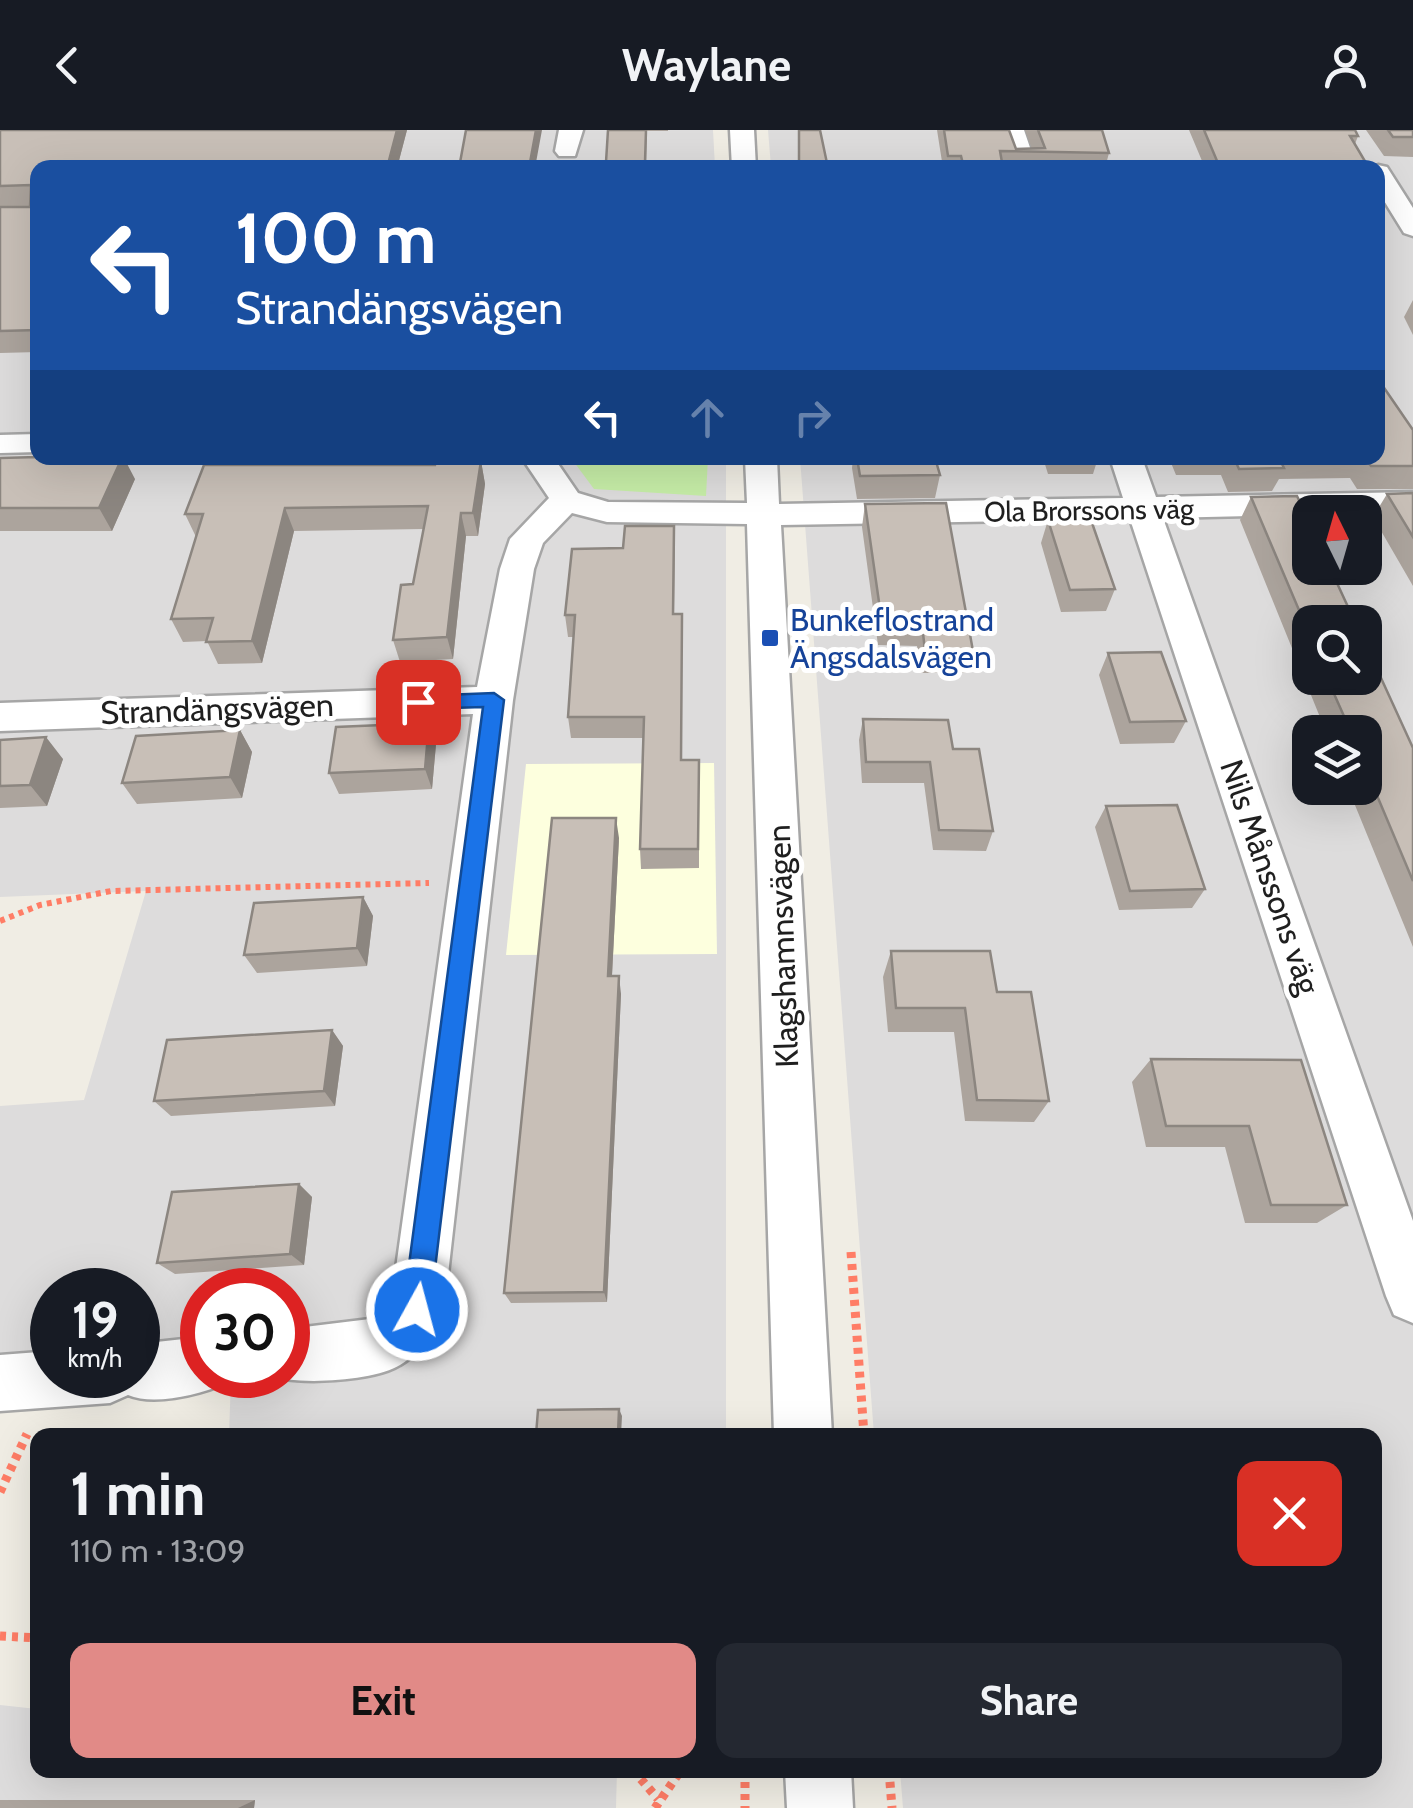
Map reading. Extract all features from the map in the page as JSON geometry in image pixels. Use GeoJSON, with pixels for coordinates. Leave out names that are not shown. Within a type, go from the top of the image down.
{"type":"FeatureCollection","features":[{"type":"Feature","properties":{"kind":"street"},"geometry":{"type":"LineString","coordinates":[[742,130],[744,160]]}},
{"type":"Feature","properties":{"kind":"street"},"geometry":{"type":"LineString","coordinates":[[1012,130],[1022,160]]}},
{"type":"Feature","properties":{"kind":"street"},"geometry":{"type":"LineString","coordinates":[[1385,184],[1413,228]]}},
{"type":"Feature","properties":{"kind":"street"},"geometry":{"type":"LineString","coordinates":[[0,444],[30,443]]}},
{"type":"Feature","properties":{"kind":"street"},"geometry":{"type":"LineString","coordinates":[[310,1353],[383,1345],[417,1310],[494,700],[516,569],[527,539],[566,500],[543,465]]}},
{"type":"Feature","properties":{"kind":"street","name":"Klagshamnsvägen"},"geometry":{"type":"LineString","coordinates":[[761,465],[804,1428]]}},
{"type":"Feature","properties":{"kind":"street","name":"Nils Månssons väg"},"geometry":{"type":"LineString","coordinates":[[1128,465],[1413,1296]]}},
{"type":"Feature","properties":{"kind":"street","name":"Ola Brorssons väg"},"geometry":{"type":"LineString","coordinates":[[566,500],[607,512],[764,514],[1144,510],[1413,502]]}},
{"type":"Feature","properties":{"kind":"street","name":"Strandängsvägen"},"geometry":{"type":"LineString","coordinates":[[0,717],[494,700]]}},
{"type":"Feature","properties":{"kind":"street"},"geometry":{"type":"LineString","coordinates":[[0,1383],[30,1381]]}},
{"type":"Feature","properties":{"kind":"street"},"geometry":{"type":"LineString","coordinates":[[818,1778],[820,1808]]}},
{"type":"Feature","properties":{"kind":"path"},"geometry":{"type":"LineString","coordinates":[[0,921],[40,905],[111,891],[471,881]]}},
{"type":"Feature","properties":{"kind":"path"},"geometry":{"type":"LineString","coordinates":[[0,1636],[30,1638]]}},
{"type":"Feature","properties":{"kind":"path"},"geometry":{"type":"LineString","coordinates":[[638,1778],[656,1804],[675,1778]]}},
{"type":"Feature","properties":{"kind":"path"},"geometry":{"type":"LineString","coordinates":[[744,1778],[745,1808]]}},
{"type":"Feature","properties":{"kind":"path"},"geometry":{"type":"LineString","coordinates":[[890,1778],[892,1808]]}},
{"type":"Feature","properties":{"kind":"shaded area"},"geometry":{"type":"Polygon","coordinates":[[[0,130],[713,130],[715,160],[30,160],[30,465],[726,465],[726,1428],[229,1428],[230,1398],[310,1398],[310,1268],[180,1268],[180,1381],[160,1382],[160,1268],[30,1268],[30,1392],[0,1394],[0,1106],[84,1100],[146,891],[0,897],[0,130]]]}},
{"type":"Feature","properties":{"kind":"shaded area"},"geometry":{"type":"Polygon","coordinates":[[[768,130],[1413,130],[1413,1808],[903,1808],[901,1778],[1382,1778],[1382,1428],[873,1428],[801,465],[1385,465],[1385,160],[770,160],[768,130]]]}},
{"type":"Feature","properties":{"kind":"shaded area"},"geometry":{"type":"Polygon","coordinates":[[[714,763],[717,954],[506,955],[526,764],[714,763]]]}},
{"type":"Feature","properties":{"kind":"shaded area"},"geometry":{"type":"Polygon","coordinates":[[[0,1705],[30,1708],[30,1778],[617,1778],[616,1808],[0,1808],[0,1705]]]}},
{"type":"Feature","properties":{"kind":"green space"},"geometry":{"type":"Polygon","coordinates":[[[576,465],[708,465],[706,496],[594,489],[576,465]]]}},
{"type":"Feature","properties":{"kind":"building"},"geometry":{"type":"Polygon","coordinates":[[[0,130],[397,130],[389,160],[30,160],[30,185],[0,186],[0,130]]]}},
{"type":"Feature","properties":{"kind":"building"},"geometry":{"type":"Polygon","coordinates":[[[466,130],[536,130],[530,160],[460,160],[466,130]]]}},
{"type":"Feature","properties":{"kind":"building"},"geometry":{"type":"Polygon","coordinates":[[[608,130],[646,130],[645,160],[606,160],[608,130]]]}},
{"type":"Feature","properties":{"kind":"building"},"geometry":{"type":"Polygon","coordinates":[[[799,130],[820,130],[826,160],[799,160],[799,130]]]}},
{"type":"Feature","properties":{"kind":"building"},"geometry":{"type":"Polygon","coordinates":[[[944,130],[1009,130],[1016,149],[1045,148],[1038,130],[1102,130],[1109,153],[1000,151],[1002,160],[948,156],[944,130]]]}},
{"type":"Feature","properties":{"kind":"building"},"geometry":{"type":"Polygon","coordinates":[[[1204,130],[1355,130],[1358,136],[1350,136],[1364,160],[1217,160],[1204,130]]]}},
{"type":"Feature","properties":{"kind":"building"},"geometry":{"type":"Polygon","coordinates":[[[1388,130],[1413,130],[1413,137],[1393,137],[1388,130]]]}},
{"type":"Feature","properties":{"kind":"building"},"geometry":{"type":"Polygon","coordinates":[[[0,207],[30,207],[30,330],[0,331],[0,207]]]}},
{"type":"Feature","properties":{"kind":"building"},"geometry":{"type":"Polygon","coordinates":[[[1385,389],[1413,430],[1413,466],[1371,466],[1385,465],[1385,389]]]}},
{"type":"Feature","properties":{"kind":"building"},"geometry":{"type":"Polygon","coordinates":[[[30,457],[30,465],[119,465],[99,508],[0,508],[0,458],[30,457]]]}},
{"type":"Feature","properties":{"kind":"building"},"geometry":{"type":"Polygon","coordinates":[[[204,465],[480,465],[473,513],[461,513],[447,637],[393,640],[401,585],[413,584],[428,506],[285,508],[252,641],[206,642],[213,618],[171,619],[203,514],[185,514],[204,465]]]}},
{"type":"Feature","properties":{"kind":"building"},"geometry":{"type":"Polygon","coordinates":[[[858,465],[937,465],[940,475],[860,476],[858,465]]]}},
{"type":"Feature","properties":{"kind":"building"},"geometry":{"type":"Polygon","coordinates":[[[1237,465],[1284,468],[1239,469],[1237,465]]]}},
{"type":"Feature","properties":{"kind":"building"},"geometry":{"type":"Polygon","coordinates":[[[1413,493],[1413,537],[1387,494],[1413,493]]]}},
{"type":"Feature","properties":{"kind":"building"},"geometry":{"type":"Polygon","coordinates":[[[1292,496],[1292,585],[1338,585],[1347,605],[1297,605],[1251,497],[1292,496]]]}},
{"type":"Feature","properties":{"kind":"building"},"geometry":{"type":"Polygon","coordinates":[[[946,503],[973,651],[925,651],[922,624],[882,623],[865,504],[946,503]]]}},
{"type":"Feature","properties":{"kind":"building"},"geometry":{"type":"Polygon","coordinates":[[[1048,520],[1091,520],[1115,589],[1070,590],[1048,520]]]}},
{"type":"Feature","properties":{"kind":"building"},"geometry":{"type":"Polygon","coordinates":[[[625,526],[674,526],[673,614],[682,614],[681,760],[699,760],[698,849],[640,849],[644,717],[568,717],[575,615],[565,615],[572,549],[623,548],[625,526]]]}},
{"type":"Feature","properties":{"kind":"building"},"geometry":{"type":"Polygon","coordinates":[[[1161,652],[1186,721],[1130,722],[1108,653],[1161,652]]]}},
{"type":"Feature","properties":{"kind":"building"},"geometry":{"type":"Polygon","coordinates":[[[1382,680],[1413,748],[1413,881],[1381,805],[1382,715],[1343,715],[1335,695],[1382,695],[1382,680]]]}},
{"type":"Feature","properties":{"kind":"building"},"geometry":{"type":"Polygon","coordinates":[[[863,719],[948,720],[953,749],[979,749],[993,831],[939,830],[930,762],[866,762],[863,719]]]}},
{"type":"Feature","properties":{"kind":"building"},"geometry":{"type":"Polygon","coordinates":[[[429,723],[425,769],[329,773],[336,727],[429,723]]]}},
{"type":"Feature","properties":{"kind":"building"},"geometry":{"type":"Polygon","coordinates":[[[240,730],[230,777],[122,783],[136,736],[240,730]]]}},
{"type":"Feature","properties":{"kind":"building"},"geometry":{"type":"Polygon","coordinates":[[[46,737],[30,785],[0,786],[0,740],[46,737]]]}},
{"type":"Feature","properties":{"kind":"building"},"geometry":{"type":"Polygon","coordinates":[[[1177,805],[1205,889],[1130,891],[1106,806],[1177,805]]]}},
{"type":"Feature","properties":{"kind":"building"},"geometry":{"type":"Polygon","coordinates":[[[552,818],[616,818],[608,976],[619,976],[604,1292],[504,1293],[552,818]]]}},
{"type":"Feature","properties":{"kind":"building"},"geometry":{"type":"Polygon","coordinates":[[[363,897],[357,948],[244,955],[254,903],[363,897]]]}},
{"type":"Feature","properties":{"kind":"building"},"geometry":{"type":"Polygon","coordinates":[[[891,951],[990,951],[997,992],[1031,992],[1049,1101],[977,1100],[965,1008],[896,1008],[891,951]]]}},
{"type":"Feature","properties":{"kind":"building"},"geometry":{"type":"Polygon","coordinates":[[[332,1030],[324,1091],[154,1101],[167,1040],[332,1030]]]}},
{"type":"Feature","properties":{"kind":"building"},"geometry":{"type":"Polygon","coordinates":[[[1151,1059],[1301,1060],[1347,1205],[1271,1205],[1249,1126],[1166,1126],[1151,1059]]]}},
{"type":"Feature","properties":{"kind":"building"},"geometry":{"type":"Polygon","coordinates":[[[299,1184],[290,1254],[157,1263],[172,1192],[299,1184]]]}},
{"type":"Feature","properties":{"kind":"building"},"geometry":{"type":"Polygon","coordinates":[[[619,1409],[618,1428],[537,1428],[538,1410],[619,1409]]]}},
{"type":"Feature","properties":{"kind":"place","name":"Bunkeflostrand Ängsdalsvägen"},"geometry":{"type":"Point","coordinates":[770,638]}},
{"type":"Feature","properties":{"kind":"route"},"geometry":{"type":"LineString","coordinates":[[417,1310],[494,700],[418,702]]}}]}
